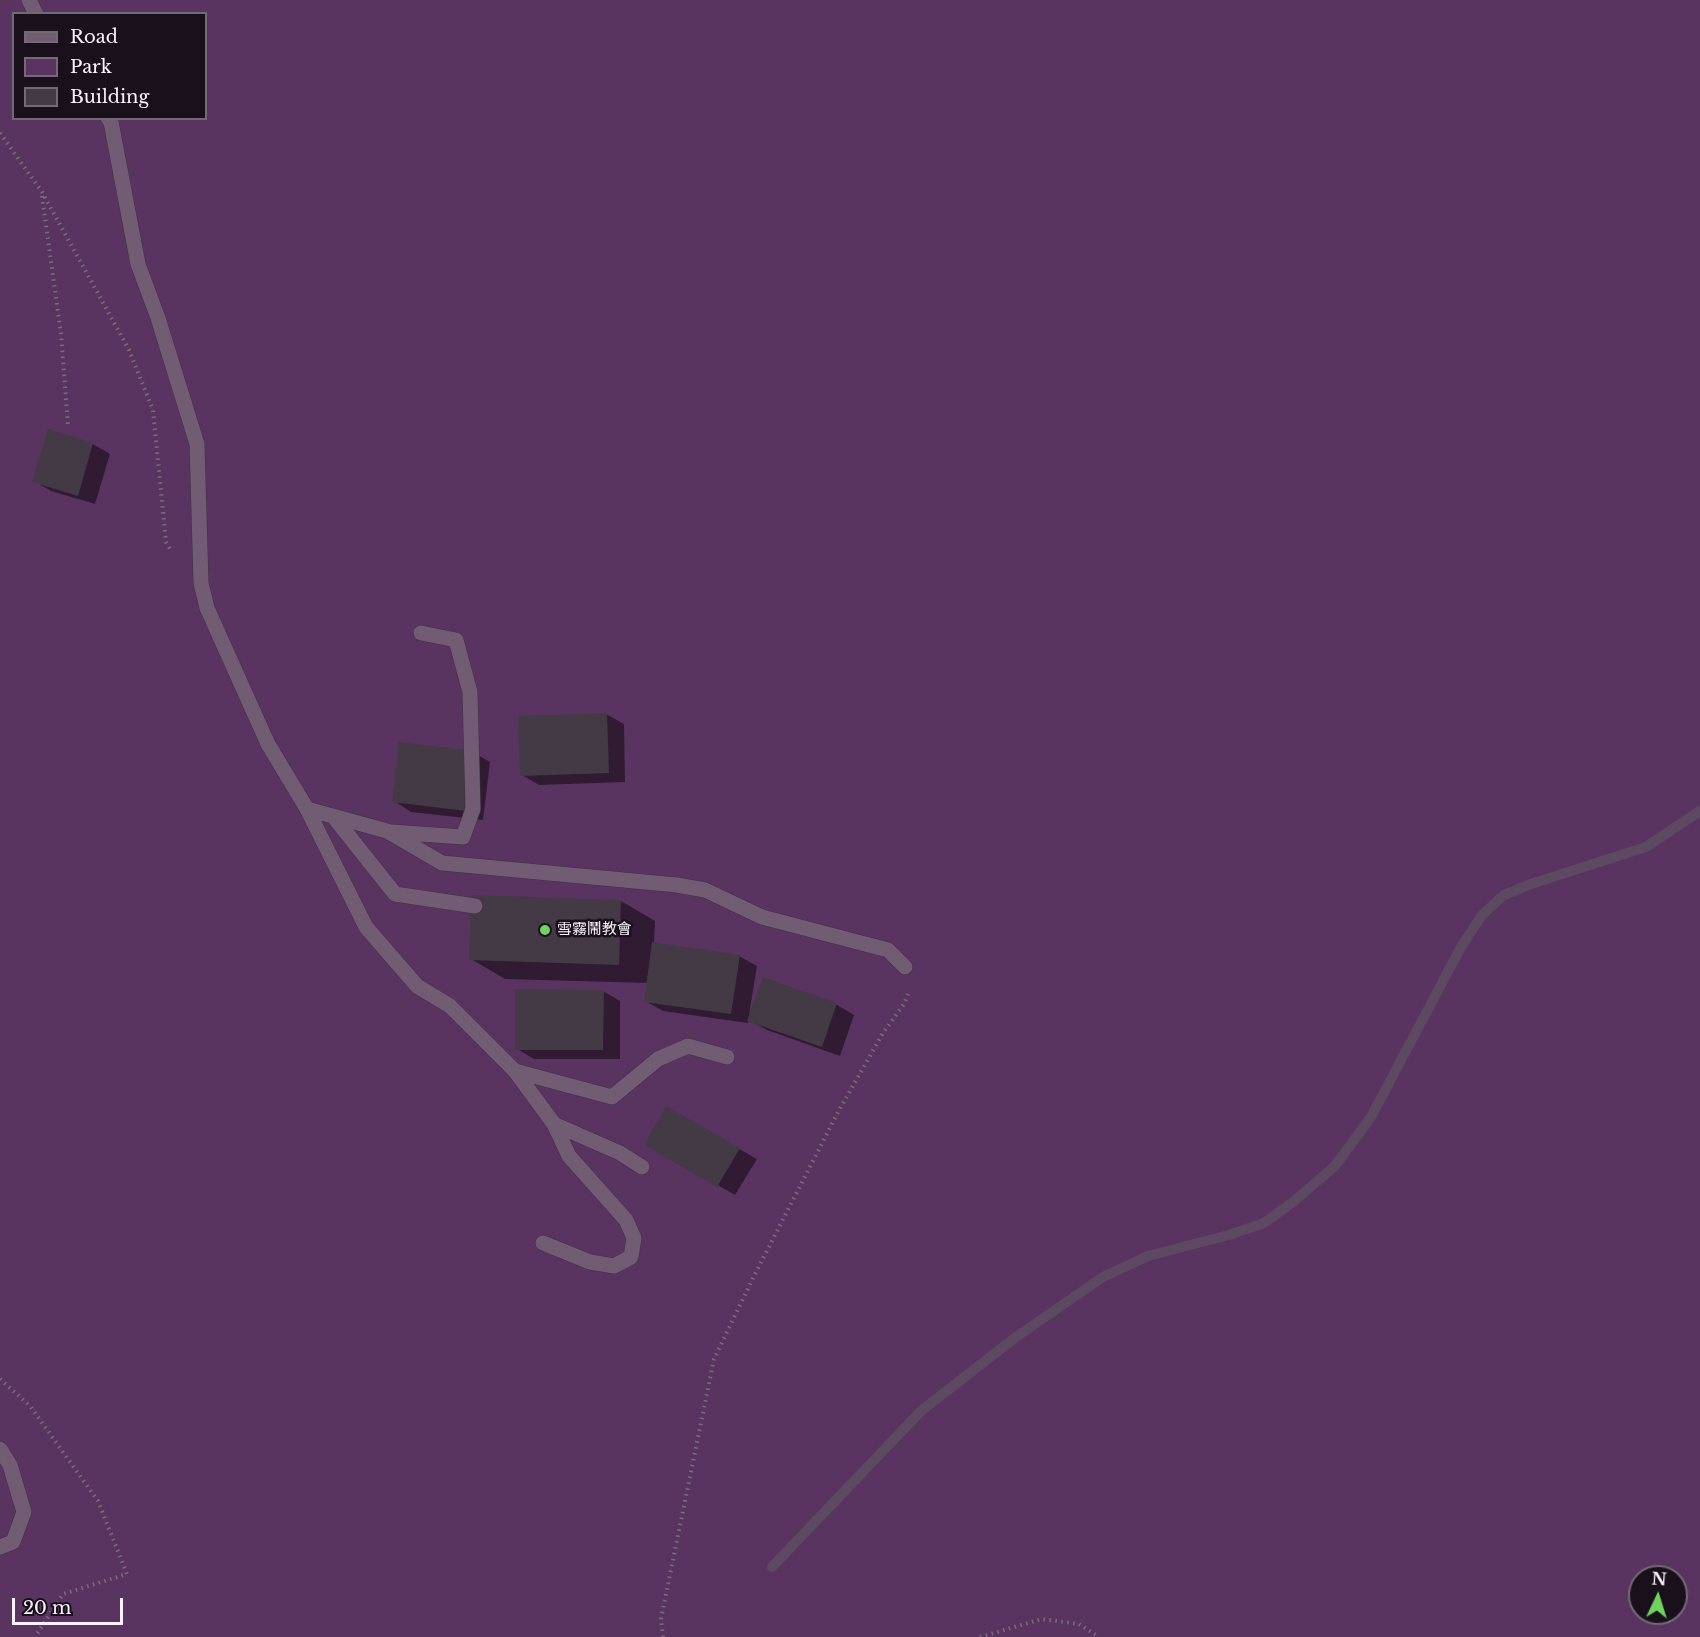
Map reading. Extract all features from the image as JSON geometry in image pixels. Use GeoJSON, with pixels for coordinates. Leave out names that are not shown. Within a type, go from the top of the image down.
{"type":"FeatureCollection","features":[{"type":"Feature","properties":{"kind":"street"},"geometry":{"type":"LineString","coordinates":[[110,120],[138,264],[158,318],[197,444],[201,583],[207,608],[268,744],[307,809],[366,927],[417,986],[450,1006],[515,1071],[554,1124],[570,1156],[626,1220],[634,1238],[631,1257],[614,1266],[590,1262],[543,1244]]}},
{"type":"Feature","properties":{"kind":"street"},"geometry":{"type":"LineString","coordinates":[[307,809],[387,831],[462,837],[473,809],[470,692],[456,640],[421,633]]}},
{"type":"Feature","properties":{"kind":"street"},"geometry":{"type":"LineString","coordinates":[[333,816],[395,894],[475,906]]}},
{"type":"Feature","properties":{"kind":"street"},"geometry":{"type":"LineString","coordinates":[[387,831],[442,863],[677,885],[705,890],[762,917],[888,950],[905,967]]}},
{"type":"Feature","properties":{"kind":"street"},"geometry":{"type":"LineString","coordinates":[[515,1071],[612,1097],[658,1059],[688,1046],[727,1057]]}},
{"type":"Feature","properties":{"kind":"street"},"geometry":{"type":"LineString","coordinates":[[554,1124],[620,1154],[642,1167]]}},
{"type":"Feature","properties":{"kind":"street"},"geometry":{"type":"LineString","coordinates":[[0,1449],[10,1465],[24,1512],[13,1542],[0,1547]]}},
{"type":"Feature","properties":{"kind":"path"},"geometry":{"type":"LineString","coordinates":[[0,133],[42,192],[133,360],[153,410],[166,542],[181,568],[201,583]]}},
{"type":"Feature","properties":{"kind":"path"},"geometry":{"type":"LineString","coordinates":[[42,192],[61,334],[68,425]]}},
{"type":"Feature","properties":{"kind":"path"},"geometry":{"type":"LineString","coordinates":[[663,1637],[661,1619],[714,1359],[838,1112],[883,1033],[904,1004],[910,989],[905,967]]}},
{"type":"Feature","properties":{"kind":"path"},"geometry":{"type":"LineString","coordinates":[[0,1378],[30,1406],[98,1502],[127,1574],[63,1594],[35,1637]]}},
{"type":"Feature","properties":{"kind":"path"},"geometry":{"type":"LineString","coordinates":[[980,1637],[1042,1619],[1079,1624],[1099,1637]]}},
{"type":"Feature","properties":{"kind":"green space"},"geometry":{"type":"Polygon","coordinates":[[[0,0],[1700,0],[1700,1637],[0,1637],[0,0]]]}},
{"type":"Feature","properties":{"kind":"building"},"geometry":{"type":"Polygon","coordinates":[[[48,429],[93,443],[78,496],[32,482],[48,429]]]}},
{"type":"Feature","properties":{"kind":"building"},"geometry":{"type":"Polygon","coordinates":[[[607,713],[609,773],[520,776],[518,716],[607,713]]]}},
{"type":"Feature","properties":{"kind":"building"},"geometry":{"type":"Polygon","coordinates":[[[399,742],[473,751],[466,811],[392,802],[399,742]]]}},
{"type":"Feature","properties":{"kind":"building","name":"雪霧鬧教會"},"geometry":{"type":"Polygon","coordinates":[[[471,895],[621,900],[619,965],[469,960],[471,895]]]}},
{"type":"Feature","properties":{"kind":"building"},"geometry":{"type":"Polygon","coordinates":[[[652,942],[740,955],[731,1014],[644,1002],[652,942]]]}},
{"type":"Feature","properties":{"kind":"building"},"geometry":{"type":"Polygon","coordinates":[[[763,977],[837,1003],[822,1047],[747,1021],[763,977]]]}},
{"type":"Feature","properties":{"kind":"building"},"geometry":{"type":"Polygon","coordinates":[[[515,989],[604,990],[603,1050],[515,1050],[515,989]]]}},
{"type":"Feature","properties":{"kind":"building"},"geometry":{"type":"Polygon","coordinates":[[[666,1106],[740,1148],[717,1187],[644,1145],[666,1106]]]}},
{"type":"Feature","properties":{"kind":"waterway"},"geometry":{"type":"LineString","coordinates":[[772,1567],[921,1411],[1016,1337],[1103,1277],[1148,1256],[1229,1235],[1264,1223],[1335,1166],[1371,1117],[1461,947],[1482,915],[1504,895],[1646,847],[1700,811]]}},
{"type":"Feature","properties":{"kind":"place","name":"雪霧鬧教會"},"geometry":{"type":"Point","coordinates":[545,930]}}]}
